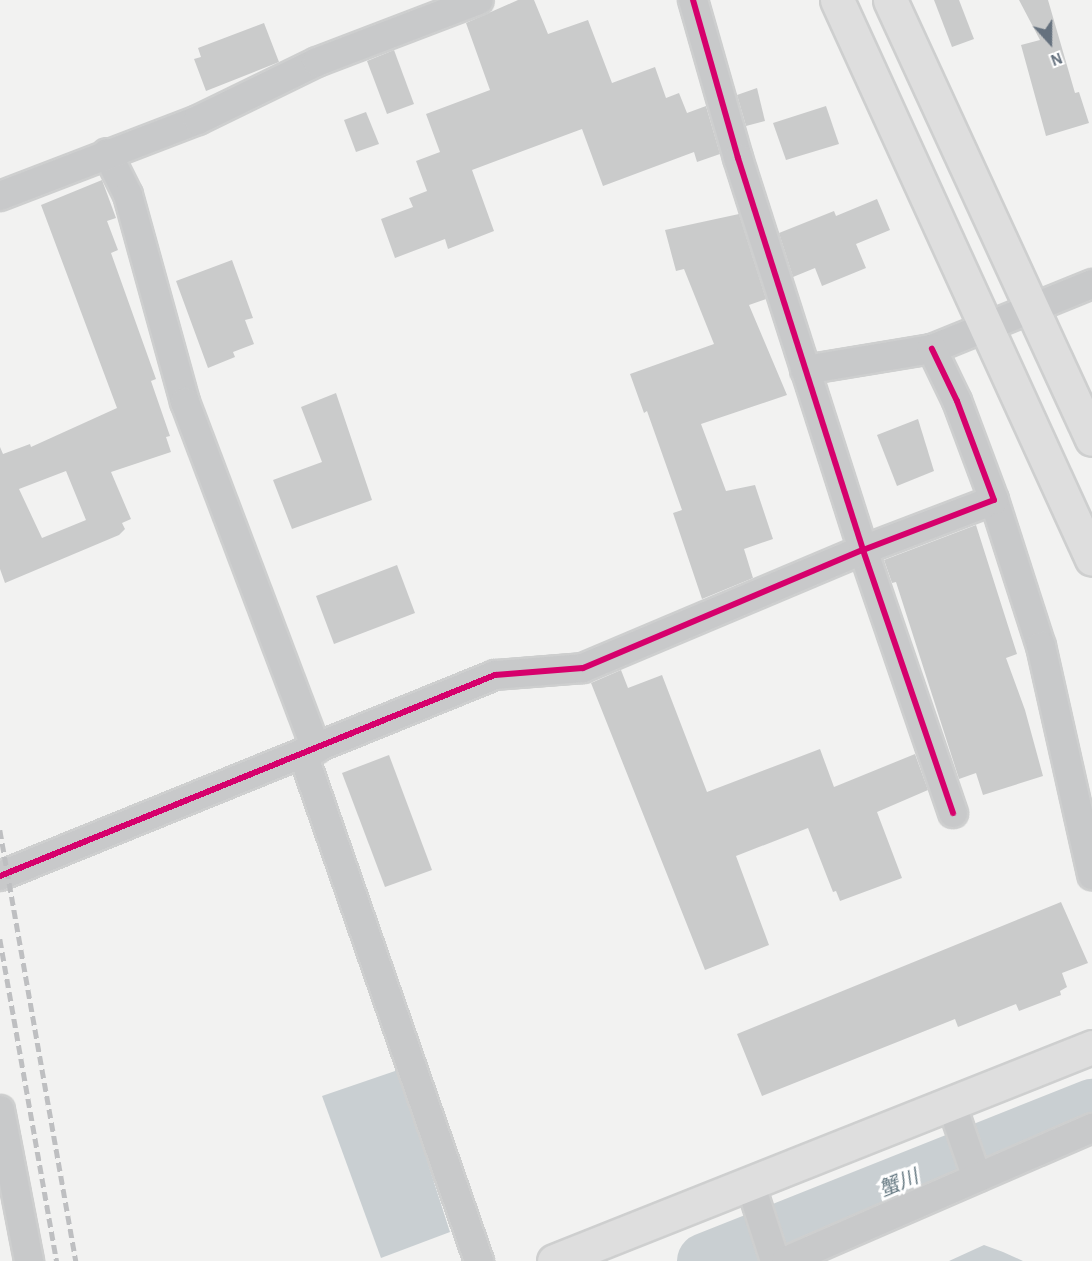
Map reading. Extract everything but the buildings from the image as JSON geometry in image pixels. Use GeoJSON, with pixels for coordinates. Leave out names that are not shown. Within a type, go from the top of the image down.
{"type":"FeatureCollection","features":[{"type":"Feature","properties":{"kind":"street"},"geometry":{"type":"LineString","coordinates":[[0,196],[107,153],[198,120],[317,62],[479,0]]}},
{"type":"Feature","properties":{"kind":"street"},"geometry":{"type":"LineString","coordinates":[[693,0],[805,370],[863,550],[953,813]]}},
{"type":"Feature","properties":{"kind":"street"},"geometry":{"type":"LineString","coordinates":[[837,0],[1092,559]]}},
{"type":"Feature","properties":{"kind":"street"},"geometry":{"type":"LineString","coordinates":[[890,0],[1092,439]]}},
{"type":"Feature","properties":{"kind":"street"},"geometry":{"type":"LineString","coordinates":[[107,153],[128,195],[185,402],[310,751],[479,1261]]}},
{"type":"Feature","properties":{"kind":"street"},"geometry":{"type":"LineString","coordinates":[[805,370],[932,349],[1092,284]]}},
{"type":"Feature","properties":{"kind":"street"},"geometry":{"type":"LineString","coordinates":[[932,349],[957,401],[994,500],[1041,646],[1092,875]]}},
{"type":"Feature","properties":{"kind":"street"},"geometry":{"type":"LineString","coordinates":[[0,876],[495,675],[583,669],[863,550],[994,500]]}},
{"type":"Feature","properties":{"kind":"street"},"geometry":{"type":"LineString","coordinates":[[554,1261],[1092,1047]]}},
{"type":"Feature","properties":{"kind":"street"},"geometry":{"type":"LineString","coordinates":[[951,1103],[977,1179]]}},
{"type":"Feature","properties":{"kind":"street"},"geometry":{"type":"LineString","coordinates":[[0,1110],[29,1261]]}},
{"type":"Feature","properties":{"kind":"street"},"geometry":{"type":"LineString","coordinates":[[786,1261],[1092,1128]]}},
{"type":"Feature","properties":{"kind":"street"},"geometry":{"type":"LineString","coordinates":[[750,1183],[775,1261]]}},
{"type":"Feature","properties":{"kind":"shaded area"},"geometry":{"type":"Polygon","coordinates":[[[398,1070],[450,1232],[381,1258],[322,1096],[398,1070]]]}},
{"type":"Feature","properties":{"kind":"shaded area"},"geometry":{"type":"Polygon","coordinates":[[[984,1245],[1003,1252],[1023,1261],[949,1261],[984,1245]]]}},
{"type":"Feature","properties":{"kind":"waterway","name":"蟹川"},"geometry":{"type":"LineString","coordinates":[[705,1261],[1092,1107]]}},
{"type":"Feature","properties":{"kind":"railway"},"geometry":{"type":"LineString","coordinates":[[0,830],[76,1261]]}},
{"type":"Feature","properties":{"kind":"railway"},"geometry":{"type":"LineString","coordinates":[[0,939],[57,1261]]}},
{"type":"Feature","properties":{"kind":"cycle path"},"geometry":{"type":"LineString","coordinates":[[693,0],[738,158],[863,550],[953,813]]}},
{"type":"Feature","properties":{"kind":"cycle path"},"geometry":{"type":"LineString","coordinates":[[0,876],[495,675],[583,668],[863,550],[994,500],[957,401],[932,349]]}}]}
